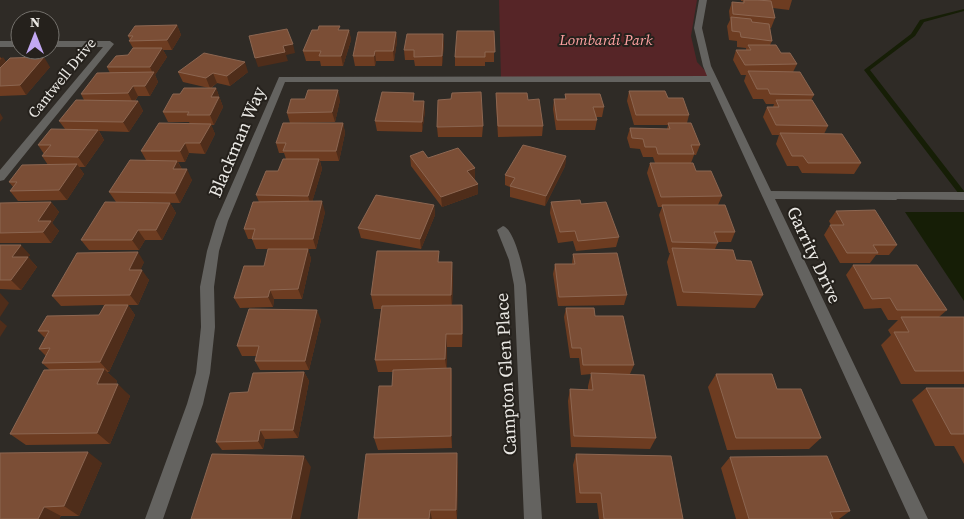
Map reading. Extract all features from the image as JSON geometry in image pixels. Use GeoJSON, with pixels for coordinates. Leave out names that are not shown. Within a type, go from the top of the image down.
{"type":"FeatureCollection","features":[{"type":"Feature","properties":{"kind":"street","name":"Garrity Drive"},"geometry":{"type":"LineString","coordinates":[[703,0],[698,28],[701,48],[713,80],[919,519]]}},
{"type":"Feature","properties":{"kind":"street","name":"Cantwell Drive"},"geometry":{"type":"LineString","coordinates":[[0,177],[4,168],[110,44],[60,44]]}},
{"type":"Feature","properties":{"kind":"street","name":"Blackman Way"},"geometry":{"type":"LineString","coordinates":[[154,519],[195,404],[203,373],[208,327],[208,287],[213,251],[222,221],[282,79],[713,80]]}},
{"type":"Feature","properties":{"kind":"street"},"geometry":{"type":"LineString","coordinates":[[766,195],[964,196]]}},
{"type":"Feature","properties":{"kind":"street","name":"Campton Glen Place"},"geometry":{"type":"LineString","coordinates":[[503,230],[516,260],[520,285],[533,519]]}},
{"type":"Feature","properties":{"kind":"green space","name":"Lombardi Park"},"geometry":{"type":"Polygon","coordinates":[[[499,0],[697,0],[691,36],[697,62],[713,79],[501,79],[499,0]]]}},
{"type":"Feature","properties":{"kind":"shaded area"},"geometry":{"type":"Polygon","coordinates":[[[905,212],[964,212],[964,301],[905,212]]]}},
{"type":"Feature","properties":{"kind":"building"},"geometry":{"type":"Polygon","coordinates":[[[744,0],[771,1],[775,18],[733,14],[732,2],[744,3],[744,0]]]}},
{"type":"Feature","properties":{"kind":"building"},"geometry":{"type":"Polygon","coordinates":[[[731,17],[751,19],[752,22],[769,24],[772,41],[741,37],[740,32],[732,31],[731,17]]]}},
{"type":"Feature","properties":{"kind":"building"},"geometry":{"type":"Polygon","coordinates":[[[177,25],[167,40],[129,41],[133,36],[128,36],[135,26],[177,25]]]}},
{"type":"Feature","properties":{"kind":"building"},"geometry":{"type":"Polygon","coordinates":[[[319,26],[340,26],[338,30],[349,30],[341,56],[319,56],[321,51],[303,51],[312,30],[318,30],[319,26]]]}},
{"type":"Feature","properties":{"kind":"building"},"geometry":{"type":"Polygon","coordinates":[[[287,29],[293,44],[283,46],[285,52],[255,58],[249,36],[287,29]]]}},
{"type":"Feature","properties":{"kind":"building"},"geometry":{"type":"Polygon","coordinates":[[[457,31],[494,31],[495,52],[485,52],[485,57],[455,57],[457,31]]]}},
{"type":"Feature","properties":{"kind":"building"},"geometry":{"type":"Polygon","coordinates":[[[358,32],[396,32],[393,51],[375,51],[374,56],[353,56],[358,32]]]}},
{"type":"Feature","properties":{"kind":"building"},"geometry":{"type":"Polygon","coordinates":[[[407,34],[443,34],[442,56],[414,57],[414,50],[404,50],[407,34]]]}},
{"type":"Feature","properties":{"kind":"building"},"geometry":{"type":"Polygon","coordinates":[[[748,45],[776,45],[781,53],[790,53],[797,64],[745,65],[736,50],[751,50],[748,45]]]}},
{"type":"Feature","properties":{"kind":"building"},"geometry":{"type":"Polygon","coordinates":[[[133,48],[162,48],[150,67],[107,67],[116,56],[128,55],[133,48]]]}},
{"type":"Feature","properties":{"kind":"building"},"geometry":{"type":"Polygon","coordinates":[[[204,53],[245,62],[227,76],[213,73],[206,78],[178,72],[204,53]]]}},
{"type":"Feature","properties":{"kind":"building"},"geometry":{"type":"Polygon","coordinates":[[[10,58],[10,60],[41,60],[20,85],[0,86],[0,68],[10,58]]]}},
{"type":"Feature","properties":{"kind":"building"},"geometry":{"type":"Polygon","coordinates":[[[748,71],[800,72],[814,95],[770,94],[768,89],[757,89],[748,71]]]}},
{"type":"Feature","properties":{"kind":"building"},"geometry":{"type":"Polygon","coordinates":[[[154,72],[145,86],[133,86],[128,93],[81,94],[97,73],[154,72]]]}},
{"type":"Feature","properties":{"kind":"building"},"geometry":{"type":"Polygon","coordinates":[[[184,88],[216,88],[211,97],[219,97],[210,115],[187,115],[189,112],[163,112],[173,94],[180,94],[184,88]]]}},
{"type":"Feature","properties":{"kind":"building"},"geometry":{"type":"Polygon","coordinates":[[[308,90],[338,90],[332,112],[287,113],[291,99],[305,99],[308,90]]]}},
{"type":"Feature","properties":{"kind":"building"},"geometry":{"type":"Polygon","coordinates":[[[629,91],[665,91],[668,98],[683,98],[689,115],[636,115],[629,91]]]}},
{"type":"Feature","properties":{"kind":"building"},"geometry":{"type":"Polygon","coordinates":[[[382,92],[414,93],[413,101],[424,101],[422,122],[375,121],[382,92]]]}},
{"type":"Feature","properties":{"kind":"building"},"geometry":{"type":"Polygon","coordinates":[[[481,92],[483,126],[437,127],[438,100],[451,99],[452,93],[481,92]]]}},
{"type":"Feature","properties":{"kind":"building"},"geometry":{"type":"Polygon","coordinates":[[[496,93],[527,93],[528,100],[539,99],[543,126],[498,126],[496,93]]]}},
{"type":"Feature","properties":{"kind":"building"},"geometry":{"type":"Polygon","coordinates":[[[565,94],[600,94],[604,107],[593,107],[597,120],[557,120],[554,99],[566,99],[565,94]]]}},
{"type":"Feature","properties":{"kind":"building"},"geometry":{"type":"Polygon","coordinates":[[[76,100],[138,101],[123,122],[59,121],[76,100]]]}},
{"type":"Feature","properties":{"kind":"building"},"geometry":{"type":"Polygon","coordinates":[[[776,100],[812,100],[828,126],[776,125],[767,107],[779,107],[776,100]]]}},
{"type":"Feature","properties":{"kind":"building"},"geometry":{"type":"Polygon","coordinates":[[[159,123],[211,124],[200,143],[185,143],[180,151],[141,151],[159,123]]]}},
{"type":"Feature","properties":{"kind":"building"},"geometry":{"type":"Polygon","coordinates":[[[283,123],[343,123],[336,151],[283,151],[286,143],[276,143],[283,123]]]}},
{"type":"Feature","properties":{"kind":"building"},"geometry":{"type":"Polygon","coordinates":[[[668,123],[691,123],[700,145],[691,145],[694,154],[658,154],[656,147],[645,147],[643,139],[632,138],[630,128],[670,129],[668,123]]]}},
{"type":"Feature","properties":{"kind":"building"},"geometry":{"type":"Polygon","coordinates":[[[51,129],[98,130],[78,157],[42,156],[51,145],[38,145],[51,129]]]}},
{"type":"Feature","properties":{"kind":"building"},"geometry":{"type":"Polygon","coordinates":[[[780,133],[842,134],[861,163],[808,163],[803,156],[792,156],[780,133]]]}},
{"type":"Feature","properties":{"kind":"building"},"geometry":{"type":"Polygon","coordinates":[[[523,145],[566,156],[546,196],[510,186],[515,178],[505,175],[523,145]]]}},
{"type":"Feature","properties":{"kind":"building"},"geometry":{"type":"Polygon","coordinates":[[[458,148],[475,168],[467,171],[478,184],[441,197],[410,156],[423,151],[428,158],[458,148]]]}},
{"type":"Feature","properties":{"kind":"building"},"geometry":{"type":"Polygon","coordinates":[[[283,159],[319,159],[308,196],[256,195],[266,171],[278,171],[283,159]]]}},
{"type":"Feature","properties":{"kind":"building"},"geometry":{"type":"Polygon","coordinates":[[[130,160],[177,161],[173,169],[187,169],[175,193],[109,192],[130,160]]]}},
{"type":"Feature","properties":{"kind":"building"},"geometry":{"type":"Polygon","coordinates":[[[650,163],[693,163],[696,171],[711,171],[722,196],[661,197],[650,163]]]}},
{"type":"Feature","properties":{"kind":"building"},"geometry":{"type":"Polygon","coordinates":[[[77,164],[59,190],[10,191],[17,182],[9,182],[22,165],[77,164]]]}},
{"type":"Feature","properties":{"kind":"building"},"geometry":{"type":"Polygon","coordinates":[[[376,195],[434,205],[420,239],[358,228],[376,195]]]}},
{"type":"Feature","properties":{"kind":"building"},"geometry":{"type":"Polygon","coordinates":[[[580,200],[581,204],[606,202],[619,237],[578,241],[575,231],[560,232],[551,202],[580,200]]]}},
{"type":"Feature","properties":{"kind":"building"},"geometry":{"type":"Polygon","coordinates":[[[322,201],[313,239],[252,239],[255,229],[244,229],[253,202],[322,201]]]}},
{"type":"Feature","properties":{"kind":"building"},"geometry":{"type":"Polygon","coordinates":[[[51,202],[38,221],[51,221],[43,232],[0,233],[0,203],[51,202]]]}},
{"type":"Feature","properties":{"kind":"building"},"geometry":{"type":"Polygon","coordinates":[[[105,202],[170,203],[156,230],[138,230],[132,240],[81,240],[105,202]]]}},
{"type":"Feature","properties":{"kind":"building"},"geometry":{"type":"Polygon","coordinates":[[[662,205],[725,205],[735,232],[714,232],[718,243],[672,242],[662,205]]]}},
{"type":"Feature","properties":{"kind":"building"},"geometry":{"type":"Polygon","coordinates":[[[875,210],[897,245],[873,245],[878,253],[847,253],[830,225],[844,225],[836,211],[875,210]]]}},
{"type":"Feature","properties":{"kind":"building"},"geometry":{"type":"Polygon","coordinates":[[[0,245],[21,245],[12,257],[28,257],[11,280],[0,280],[0,245]]]}},
{"type":"Feature","properties":{"kind":"building"},"geometry":{"type":"Polygon","coordinates":[[[672,248],[733,250],[736,260],[751,261],[763,295],[683,292],[672,248]]]}},
{"type":"Feature","properties":{"kind":"building"},"geometry":{"type":"Polygon","coordinates":[[[268,249],[308,249],[298,289],[270,290],[268,297],[234,298],[244,266],[264,266],[268,249]]]}},
{"type":"Feature","properties":{"kind":"building"},"geometry":{"type":"Polygon","coordinates":[[[377,251],[439,251],[438,262],[452,262],[451,295],[371,295],[377,251]]]}},
{"type":"Feature","properties":{"kind":"building"},"geometry":{"type":"Polygon","coordinates":[[[138,252],[129,270],[142,270],[130,295],[52,296],[77,253],[138,252]]]}},
{"type":"Feature","properties":{"kind":"building"},"geometry":{"type":"Polygon","coordinates":[[[617,253],[627,295],[559,297],[555,264],[575,264],[573,254],[617,253]]]}},
{"type":"Feature","properties":{"kind":"building"},"geometry":{"type":"Polygon","coordinates":[[[853,265],[917,265],[947,310],[897,310],[890,298],[872,299],[853,265]]]}},
{"type":"Feature","properties":{"kind":"building"},"geometry":{"type":"Polygon","coordinates":[[[105,305],[128,305],[100,362],[42,363],[50,348],[39,349],[49,331],[38,331],[47,316],[99,315],[105,305]]]}},
{"type":"Feature","properties":{"kind":"building"},"geometry":{"type":"Polygon","coordinates":[[[462,305],[462,334],[446,334],[445,359],[375,360],[382,306],[462,305]]]}},
{"type":"Feature","properties":{"kind":"building"},"geometry":{"type":"Polygon","coordinates":[[[566,308],[594,308],[595,316],[623,316],[634,365],[583,365],[581,348],[572,348],[566,308]]]}},
{"type":"Feature","properties":{"kind":"building"},"geometry":{"type":"Polygon","coordinates":[[[249,309],[317,310],[305,361],[255,361],[259,346],[237,346],[249,309]]]}},
{"type":"Feature","properties":{"kind":"building"},"geometry":{"type":"Polygon","coordinates":[[[901,317],[964,317],[964,371],[915,371],[894,332],[909,332],[901,317]]]}},
{"type":"Feature","properties":{"kind":"building"},"geometry":{"type":"Polygon","coordinates":[[[451,368],[451,436],[374,438],[379,386],[392,386],[393,370],[451,368]]]}},
{"type":"Feature","properties":{"kind":"building"},"geometry":{"type":"Polygon","coordinates":[[[104,369],[97,384],[118,384],[97,433],[10,434],[44,370],[104,369]]]}},
{"type":"Feature","properties":{"kind":"building"},"geometry":{"type":"Polygon","coordinates":[[[304,372],[293,430],[260,430],[258,441],[216,442],[230,393],[248,392],[253,373],[304,372]]]}},
{"type":"Feature","properties":{"kind":"building"},"geometry":{"type":"Polygon","coordinates":[[[591,373],[644,375],[656,438],[574,436],[570,389],[593,390],[591,373]]]}},
{"type":"Feature","properties":{"kind":"building"},"geometry":{"type":"Polygon","coordinates":[[[716,374],[772,374],[777,389],[801,389],[821,438],[736,438],[716,374]]]}},
{"type":"Feature","properties":{"kind":"building"},"geometry":{"type":"Polygon","coordinates":[[[926,388],[964,388],[964,434],[951,434],[926,388]]]}},
{"type":"Feature","properties":{"kind":"building"},"geometry":{"type":"Polygon","coordinates":[[[88,452],[64,506],[44,507],[38,519],[0,519],[0,453],[88,452]]]}},
{"type":"Feature","properties":{"kind":"building"},"geometry":{"type":"Polygon","coordinates":[[[457,453],[456,510],[430,510],[429,519],[358,519],[366,454],[457,453]]]}},
{"type":"Feature","properties":{"kind":"building"},"geometry":{"type":"Polygon","coordinates":[[[212,454],[304,456],[291,519],[191,519],[212,454]]]}},
{"type":"Feature","properties":{"kind":"building"},"geometry":{"type":"Polygon","coordinates":[[[576,454],[671,456],[683,519],[604,519],[601,493],[580,493],[576,454]]]}},
{"type":"Feature","properties":{"kind":"building"},"geometry":{"type":"Polygon","coordinates":[[[827,456],[850,511],[830,512],[833,519],[749,519],[730,457],[827,456]]]}},
{"type":"Feature","properties":{"kind":"waterway"},"geometry":{"type":"LineString","coordinates":[[964,10],[922,21],[913,35],[867,70],[964,196]]}}]}
